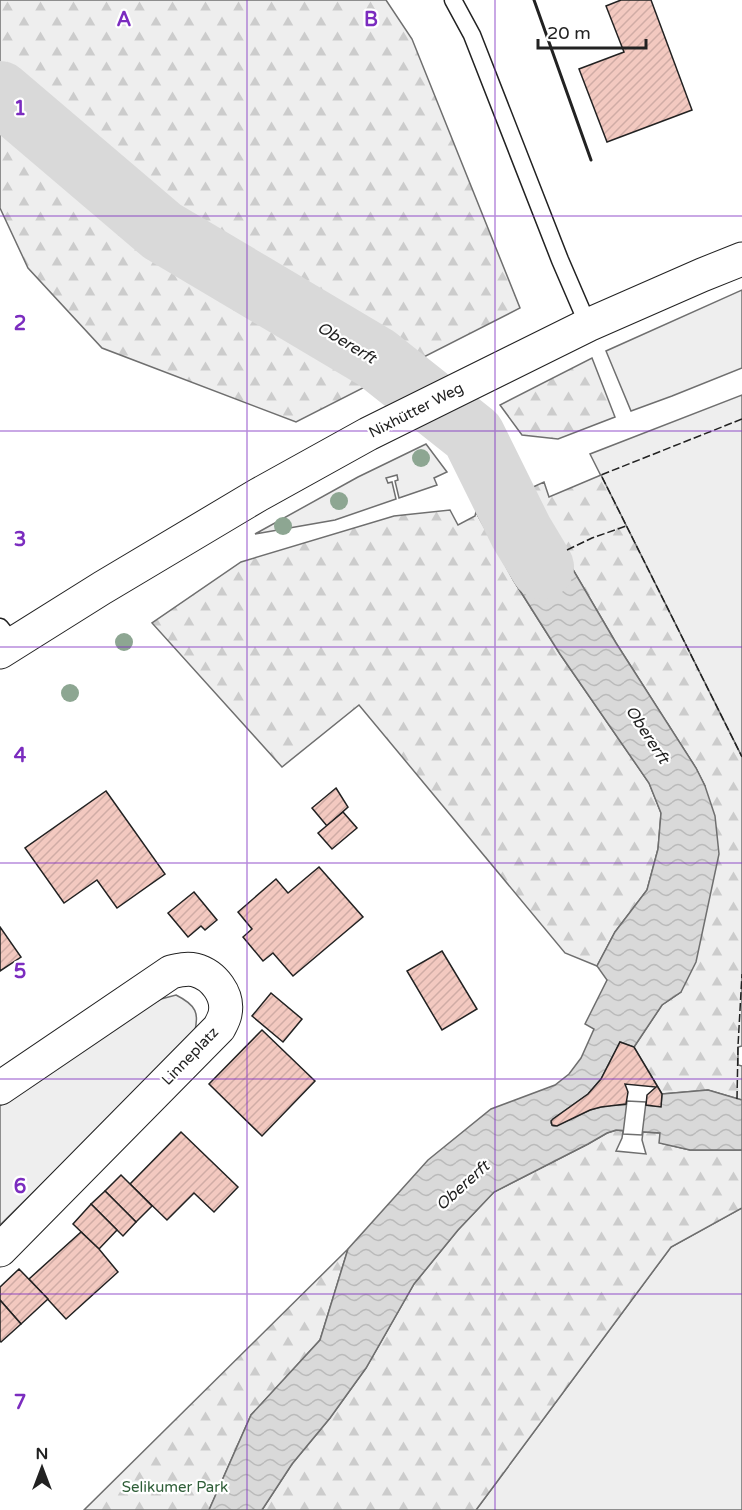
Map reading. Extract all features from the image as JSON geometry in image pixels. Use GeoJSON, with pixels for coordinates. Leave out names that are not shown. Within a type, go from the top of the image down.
{"type":"FeatureCollection","features":[{"type":"Feature","properties":{"kind":"main road","name":"Nixhütter Weg"},"geometry":{"type":"LineString","coordinates":[[4,641],[102,588],[258,495],[368,434],[588,325],[742,259]]}},
{"type":"Feature","properties":{"kind":"main road","name":"Linneplatz"},"geometry":{"type":"LineString","coordinates":[[0,1088],[171,972],[183,969],[195,970],[206,975],[222,990],[225,1015],[219,1028],[0,1250]]}},
{"type":"Feature","properties":{"kind":"lane"},"geometry":{"type":"LineString","coordinates":[[453,0],[472,35],[560,260],[588,325]]}},
{"type":"Feature","properties":{"kind":"green space"},"geometry":{"type":"Polygon","coordinates":[[[0,0],[386,0],[412,39],[520,308],[296,422],[102,348],[28,268],[0,208],[0,0]]]}},
{"type":"Feature","properties":{"kind":"green space"},"geometry":{"type":"Polygon","coordinates":[[[742,290],[742,368],[631,411],[606,351],[742,290]]]}},
{"type":"Feature","properties":{"kind":"green space"},"geometry":{"type":"Polygon","coordinates":[[[592,358],[615,417],[558,439],[522,435],[500,405],[592,358]]]}},
{"type":"Feature","properties":{"kind":"green space"},"geometry":{"type":"Polygon","coordinates":[[[742,395],[742,757],[590,454],[742,395]]]}},
{"type":"Feature","properties":{"kind":"green space"},"geometry":{"type":"Polygon","coordinates":[[[426,444],[447,472],[434,478],[437,485],[399,498],[395,481],[398,480],[397,475],[386,478],[388,483],[392,482],[396,499],[335,520],[255,534],[358,477],[426,444]]]}},
{"type":"Feature","properties":{"kind":"green space"},"geometry":{"type":"Polygon","coordinates":[[[601,475],[742,757],[742,1046],[738,1047],[738,1065],[742,1066],[742,1100],[708,1090],[662,1094],[634,1047],[662,1005],[681,992],[705,786],[696,768],[616,643],[524,486],[531,488],[544,482],[549,497],[601,475]]]}},
{"type":"Feature","properties":{"kind":"green space"},"geometry":{"type":"Polygon","coordinates":[[[450,510],[458,525],[475,516],[476,512],[514,581],[560,654],[649,783],[661,813],[658,849],[647,890],[615,932],[597,966],[565,953],[359,705],[282,767],[152,623],[241,562],[394,516],[450,510]]]}},
{"type":"Feature","properties":{"kind":"green space"},"geometry":{"type":"Polygon","coordinates":[[[176,995],[188,1002],[195,1010],[197,1020],[194,1034],[0,1225],[0,1106],[129,1017],[161,999],[176,995]]]}},
{"type":"Feature","properties":{"kind":"green space"},"geometry":{"type":"Polygon","coordinates":[[[623,1131],[616,1151],[646,1154],[642,1140],[643,1132],[660,1133],[660,1143],[690,1150],[742,1150],[742,1208],[671,1247],[476,1510],[262,1510],[292,1464],[330,1418],[366,1368],[414,1284],[458,1230],[494,1192],[607,1133],[623,1131]]]}},
{"type":"Feature","properties":{"kind":"green space"},"geometry":{"type":"Polygon","coordinates":[[[742,1208],[742,1510],[476,1510],[671,1247],[742,1208]]]}},
{"type":"Feature","properties":{"kind":"green space","name":"Selikumer Park"},"geometry":{"type":"Polygon","coordinates":[[[348,1249],[320,1340],[251,1415],[209,1510],[84,1510],[348,1249]]]}},
{"type":"Feature","properties":{"kind":"water"},"geometry":{"type":"Polygon","coordinates":[[[512,484],[524,486],[616,643],[696,768],[715,816],[719,854],[696,962],[681,992],[662,1005],[634,1047],[620,1042],[601,1079],[588,1094],[553,1119],[551,1123],[555,1126],[590,1110],[607,1106],[661,1106],[662,1094],[708,1090],[742,1100],[742,1150],[690,1150],[659,1143],[660,1133],[616,1130],[494,1192],[458,1230],[414,1284],[366,1368],[330,1418],[292,1464],[262,1510],[209,1510],[251,1415],[320,1340],[348,1249],[428,1160],[491,1109],[555,1085],[569,1074],[581,1058],[594,1029],[585,1024],[607,980],[597,966],[615,932],[647,890],[658,849],[661,813],[649,783],[560,654],[514,581],[476,512],[481,498],[512,484]]]}},
{"type":"Feature","properties":{"kind":"pier"},"geometry":{"type":"Polygon","coordinates":[[[627,1101],[646,1102],[642,1135],[623,1134],[627,1101]]]}},
{"type":"Feature","properties":{"kind":"building"},"geometry":{"type":"Polygon","coordinates":[[[621,0],[651,0],[692,110],[607,142],[579,69],[624,52],[606,6],[621,0]]]}},
{"type":"Feature","properties":{"kind":"building"},"geometry":{"type":"Polygon","coordinates":[[[336,788],[348,807],[327,826],[312,808],[336,788]]]}},
{"type":"Feature","properties":{"kind":"building"},"geometry":{"type":"Polygon","coordinates":[[[106,791],[165,874],[117,908],[97,880],[64,903],[25,848],[106,791]]]}},
{"type":"Feature","properties":{"kind":"building"},"geometry":{"type":"Polygon","coordinates":[[[343,812],[357,828],[332,849],[318,833],[343,812]]]}},
{"type":"Feature","properties":{"kind":"building"},"geometry":{"type":"Polygon","coordinates":[[[319,867],[363,917],[293,976],[273,953],[263,961],[243,937],[252,929],[238,912],[276,879],[288,893],[319,867]]]}},
{"type":"Feature","properties":{"kind":"building"},"geometry":{"type":"Polygon","coordinates":[[[194,892],[217,920],[205,930],[201,926],[188,937],[168,913],[194,892]]]}},
{"type":"Feature","properties":{"kind":"building"},"geometry":{"type":"Polygon","coordinates":[[[0,927],[21,957],[0,971],[0,927]]]}},
{"type":"Feature","properties":{"kind":"building"},"geometry":{"type":"Polygon","coordinates":[[[442,951],[477,1009],[442,1030],[407,971],[442,951]]]}},
{"type":"Feature","properties":{"kind":"building"},"geometry":{"type":"Polygon","coordinates":[[[271,993],[302,1019],[283,1042],[252,1016],[271,993]]]}},
{"type":"Feature","properties":{"kind":"building"},"geometry":{"type":"Polygon","coordinates":[[[262,1030],[315,1081],[262,1136],[209,1084],[262,1030]]]}},
{"type":"Feature","properties":{"kind":"building"},"geometry":{"type":"Polygon","coordinates":[[[620,1042],[634,1047],[662,1094],[661,1107],[646,1105],[647,1095],[656,1087],[625,1084],[628,1092],[626,1104],[590,1110],[557,1126],[552,1125],[553,1119],[588,1094],[601,1079],[620,1042]]]}},
{"type":"Feature","properties":{"kind":"building"},"geometry":{"type":"Polygon","coordinates":[[[181,1132],[238,1187],[214,1212],[194,1193],[167,1220],[130,1184],[181,1132]]]}},
{"type":"Feature","properties":{"kind":"building"},"geometry":{"type":"Polygon","coordinates":[[[121,1175],[152,1206],[136,1222],[105,1191],[121,1175]]]}},
{"type":"Feature","properties":{"kind":"building"},"geometry":{"type":"Polygon","coordinates":[[[105,1191],[136,1222],[123,1236],[91,1204],[105,1191]]]}},
{"type":"Feature","properties":{"kind":"building"},"geometry":{"type":"Polygon","coordinates":[[[91,1204],[117,1230],[99,1249],[73,1224],[91,1204]]]}},
{"type":"Feature","properties":{"kind":"building"},"geometry":{"type":"Polygon","coordinates":[[[81,1232],[118,1272],[66,1319],[29,1279],[81,1232]]]}},
{"type":"Feature","properties":{"kind":"building"},"geometry":{"type":"Polygon","coordinates":[[[19,1269],[48,1299],[21,1324],[0,1300],[0,1287],[19,1269]]]}},
{"type":"Feature","properties":{"kind":"building"},"geometry":{"type":"Polygon","coordinates":[[[0,1300],[21,1324],[1,1342],[0,1341],[0,1300]]]}},
{"type":"Feature","properties":{"kind":"waterway","name":"Obererft"},"geometry":{"type":"LineString","coordinates":[[0,93],[162,231],[376,358],[473,435],[521,532],[542,567]]}},
{"type":"Feature","properties":{"kind":"fence"},"geometry":{"type":"LineString","coordinates":[[742,419],[601,475],[742,757]]}},
{"type":"Feature","properties":{"kind":"fence"},"geometry":{"type":"LineString","coordinates":[[567,550],[626,526]]}},
{"type":"Feature","properties":{"kind":"fence"},"geometry":{"type":"LineString","coordinates":[[737,1099],[742,974]]}},
{"type":"Feature","properties":{"kind":"wall"},"geometry":{"type":"LineString","coordinates":[[534,0],[591,160]]}}]}
